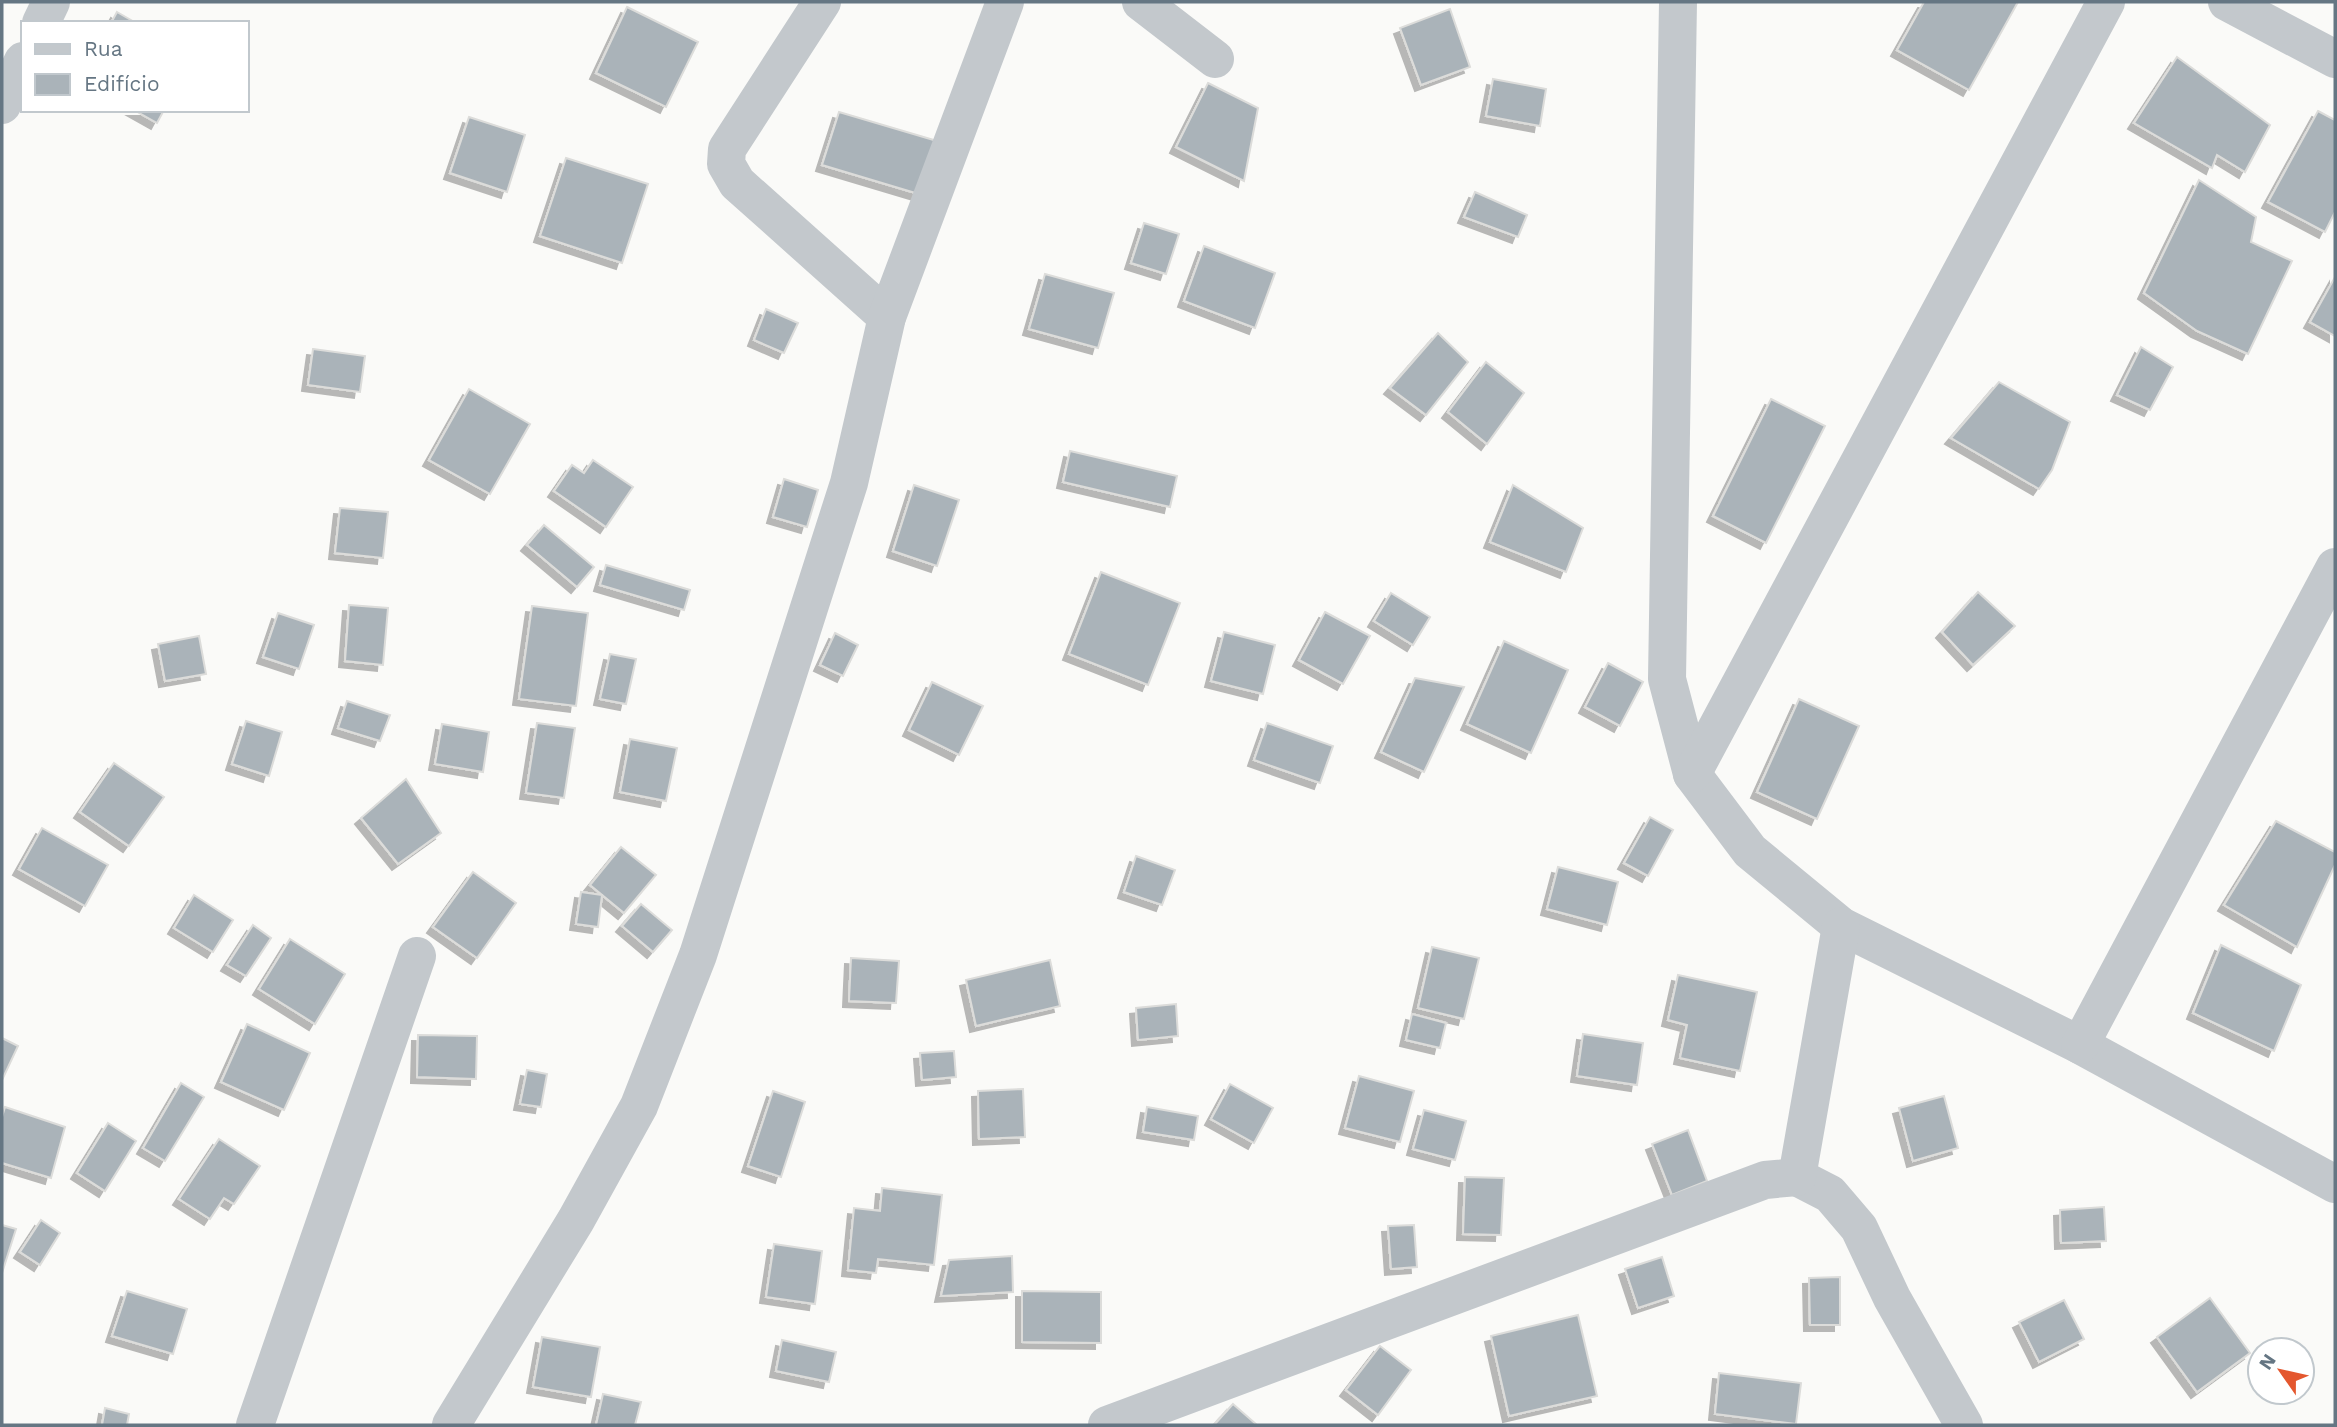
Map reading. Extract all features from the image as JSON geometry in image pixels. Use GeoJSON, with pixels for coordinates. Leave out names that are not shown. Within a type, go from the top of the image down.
{"type":"FeatureCollection","features":[{"type":"Feature","properties":{"kind":"street"},"geometry":{"type":"LineString","coordinates":[[42,21],[51,2]]}},
{"type":"Feature","properties":{"kind":"street"},"geometry":{"type":"LineString","coordinates":[[822,2],[727,149],[726,164],[737,183],[887,317]]}},
{"type":"Feature","properties":{"kind":"street"},"geometry":{"type":"LineString","coordinates":[[452,1425],[576,1220],[644,1094],[698,955],[849,483],[887,317],[1005,2]]}},
{"type":"Feature","properties":{"kind":"street"},"geometry":{"type":"LineString","coordinates":[[1142,2],[1215,59]]}},
{"type":"Feature","properties":{"kind":"street"},"geometry":{"type":"LineString","coordinates":[[1678,2],[1667,679],[1692,774],[1750,851],[1841,926],[2080,1045],[2335,1184]]}},
{"type":"Feature","properties":{"kind":"street"},"geometry":{"type":"LineString","coordinates":[[1692,774],[2106,2]]}},
{"type":"Feature","properties":{"kind":"street"},"geometry":{"type":"LineString","coordinates":[[2227,2],[2335,59]]}},
{"type":"Feature","properties":{"kind":"street"},"geometry":{"type":"LineString","coordinates":[[2,105],[21,65]]}},
{"type":"Feature","properties":{"kind":"street"},"geometry":{"type":"LineString","coordinates":[[2080,1045],[2335,567]]}},
{"type":"Feature","properties":{"kind":"street"},"geometry":{"type":"LineString","coordinates":[[1797,1177],[1841,926]]}},
{"type":"Feature","properties":{"kind":"street"},"geometry":{"type":"LineString","coordinates":[[255,1425],[417,956]]}},
{"type":"Feature","properties":{"kind":"street"},"geometry":{"type":"LineString","coordinates":[[1115,1424],[1765,1180],[1797,1177],[1830,1194],[1859,1228],[1892,1298],[1964,1425]]}},
{"type":"Feature","properties":{"kind":"building"},"geometry":{"type":"Polygon","coordinates":[[[1924,2],[2018,2],[1969,90],[1897,50],[1924,2]]]}},
{"type":"Feature","properties":{"kind":"building"},"geometry":{"type":"Polygon","coordinates":[[[627,7],[698,42],[666,107],[596,73],[627,7]]]}},
{"type":"Feature","properties":{"kind":"building"},"geometry":{"type":"Polygon","coordinates":[[[1450,9],[1470,67],[1421,85],[1400,28],[1450,9]]]}},
{"type":"Feature","properties":{"kind":"building"},"geometry":{"type":"Polygon","coordinates":[[[117,12],[133,21],[112,21],[117,12]]]}},
{"type":"Feature","properties":{"kind":"building"},"geometry":{"type":"Polygon","coordinates":[[[2177,57],[2270,125],[2245,172],[2217,155],[2212,168],[2134,123],[2177,57]]]}},
{"type":"Feature","properties":{"kind":"building"},"geometry":{"type":"Polygon","coordinates":[[[1493,79],[1546,89],[1540,126],[1486,116],[1493,79]]]}},
{"type":"Feature","properties":{"kind":"building"},"geometry":{"type":"Polygon","coordinates":[[[1208,83],[1258,108],[1244,181],[1176,147],[1208,83]]]}},
{"type":"Feature","properties":{"kind":"building"},"geometry":{"type":"Polygon","coordinates":[[[2318,111],[2335,120],[2335,212],[2325,232],[2268,202],[2318,111]]]}},
{"type":"Feature","properties":{"kind":"building"},"geometry":{"type":"Polygon","coordinates":[[[138,112],[163,112],[157,123],[138,112]]]}},
{"type":"Feature","properties":{"kind":"building"},"geometry":{"type":"Polygon","coordinates":[[[839,112],[937,141],[922,195],[822,165],[839,112]]]}},
{"type":"Feature","properties":{"kind":"building"},"geometry":{"type":"Polygon","coordinates":[[[469,117],[525,135],[507,192],[450,173],[469,117]]]}},
{"type":"Feature","properties":{"kind":"building"},"geometry":{"type":"Polygon","coordinates":[[[566,158],[648,184],[622,263],[540,236],[566,158]]]}},
{"type":"Feature","properties":{"kind":"building"},"geometry":{"type":"Polygon","coordinates":[[[2199,180],[2256,217],[2251,242],[2292,261],[2248,354],[2197,331],[2144,293],[2199,180]]]}},
{"type":"Feature","properties":{"kind":"building"},"geometry":{"type":"Polygon","coordinates":[[[1475,192],[1527,215],[1518,237],[1464,217],[1475,192]]]}},
{"type":"Feature","properties":{"kind":"building"},"geometry":{"type":"Polygon","coordinates":[[[1144,223],[1179,234],[1166,274],[1131,263],[1144,223]]]}},
{"type":"Feature","properties":{"kind":"building"},"geometry":{"type":"Polygon","coordinates":[[[1204,246],[1275,273],[1255,328],[1184,301],[1204,246]]]}},
{"type":"Feature","properties":{"kind":"building"},"geometry":{"type":"Polygon","coordinates":[[[1045,274],[1114,293],[1098,348],[1029,329],[1045,274]]]}},
{"type":"Feature","properties":{"kind":"building"},"geometry":{"type":"Polygon","coordinates":[[[2335,277],[2335,336],[2310,322],[2335,277]]]}},
{"type":"Feature","properties":{"kind":"building"},"geometry":{"type":"Polygon","coordinates":[[[766,309],[798,323],[784,353],[754,340],[766,309]]]}},
{"type":"Feature","properties":{"kind":"building"},"geometry":{"type":"Polygon","coordinates":[[[1438,333],[1468,362],[1426,415],[1390,388],[1438,333]]]}},
{"type":"Feature","properties":{"kind":"building"},"geometry":{"type":"Polygon","coordinates":[[[2141,347],[2173,367],[2150,410],[2117,395],[2141,347]]]}},
{"type":"Feature","properties":{"kind":"building"},"geometry":{"type":"Polygon","coordinates":[[[313,349],[365,356],[360,392],[308,385],[313,349]]]}},
{"type":"Feature","properties":{"kind":"building"},"geometry":{"type":"Polygon","coordinates":[[[1486,362],[1524,393],[1487,444],[1448,412],[1486,362]]]}},
{"type":"Feature","properties":{"kind":"building"},"geometry":{"type":"Polygon","coordinates":[[[1999,382],[2070,422],[2052,470],[2039,489],[1951,438],[1999,382]]]}},
{"type":"Feature","properties":{"kind":"building"},"geometry":{"type":"Polygon","coordinates":[[[469,389],[530,424],[490,494],[429,460],[469,389]]]}},
{"type":"Feature","properties":{"kind":"building"},"geometry":{"type":"Polygon","coordinates":[[[1771,399],[1825,426],[1766,543],[1713,516],[1771,399]]]}},
{"type":"Feature","properties":{"kind":"building"},"geometry":{"type":"Polygon","coordinates":[[[1070,451],[1177,476],[1170,507],[1063,482],[1070,451]]]}},
{"type":"Feature","properties":{"kind":"building"},"geometry":{"type":"Polygon","coordinates":[[[593,460],[633,487],[606,527],[554,491],[572,465],[584,473],[593,460]]]}},
{"type":"Feature","properties":{"kind":"building"},"geometry":{"type":"Polygon","coordinates":[[[784,479],[818,490],[807,527],[773,517],[784,479]]]}},
{"type":"Feature","properties":{"kind":"building"},"geometry":{"type":"Polygon","coordinates":[[[914,485],[959,500],[937,566],[893,551],[914,485]]]}},
{"type":"Feature","properties":{"kind":"building"},"geometry":{"type":"Polygon","coordinates":[[[1513,485],[1583,528],[1566,572],[1490,542],[1513,485]]]}},
{"type":"Feature","properties":{"kind":"building"},"geometry":{"type":"Polygon","coordinates":[[[340,508],[388,512],[383,558],[335,553],[340,508]]]}},
{"type":"Feature","properties":{"kind":"building"},"geometry":{"type":"Polygon","coordinates":[[[544,525],[594,567],[577,587],[527,545],[544,525]]]}},
{"type":"Feature","properties":{"kind":"building"},"geometry":{"type":"Polygon","coordinates":[[[606,565],[690,590],[684,610],[600,585],[606,565]]]}},
{"type":"Feature","properties":{"kind":"building"},"geometry":{"type":"Polygon","coordinates":[[[1101,572],[1180,603],[1148,685],[1069,654],[1101,572]]]}},
{"type":"Feature","properties":{"kind":"building"},"geometry":{"type":"Polygon","coordinates":[[[1978,592],[2015,626],[1973,665],[1942,632],[1978,592]]]}},
{"type":"Feature","properties":{"kind":"building"},"geometry":{"type":"Polygon","coordinates":[[[1391,593],[1430,617],[1413,645],[1374,621],[1391,593]]]}},
{"type":"Feature","properties":{"kind":"building"},"geometry":{"type":"Polygon","coordinates":[[[349,605],[388,608],[383,665],[345,661],[349,605]]]}},
{"type":"Feature","properties":{"kind":"building"},"geometry":{"type":"Polygon","coordinates":[[[532,606],[588,613],[576,706],[519,699],[532,606]]]}},
{"type":"Feature","properties":{"kind":"building"},"geometry":{"type":"Polygon","coordinates":[[[1325,612],[1370,636],[1343,684],[1299,660],[1325,612]]]}},
{"type":"Feature","properties":{"kind":"building"},"geometry":{"type":"Polygon","coordinates":[[[278,613],[314,625],[299,669],[263,657],[278,613]]]}},
{"type":"Feature","properties":{"kind":"building"},"geometry":{"type":"Polygon","coordinates":[[[1224,632],[1275,645],[1263,694],[1211,681],[1224,632]]]}},
{"type":"Feature","properties":{"kind":"building"},"geometry":{"type":"Polygon","coordinates":[[[835,633],[858,645],[843,676],[820,665],[835,633]]]}},
{"type":"Feature","properties":{"kind":"building"},"geometry":{"type":"Polygon","coordinates":[[[199,636],[206,674],[165,681],[158,644],[199,636]]]}},
{"type":"Feature","properties":{"kind":"building"},"geometry":{"type":"Polygon","coordinates":[[[1504,641],[1568,670],[1531,753],[1467,724],[1504,641]]]}},
{"type":"Feature","properties":{"kind":"building"},"geometry":{"type":"Polygon","coordinates":[[[610,654],[636,659],[626,704],[600,699],[610,654]]]}},
{"type":"Feature","properties":{"kind":"building"},"geometry":{"type":"Polygon","coordinates":[[[1608,663],[1643,682],[1620,726],[1585,707],[1608,663]]]}},
{"type":"Feature","properties":{"kind":"building"},"geometry":{"type":"Polygon","coordinates":[[[1415,678],[1464,687],[1424,772],[1381,752],[1415,678]]]}},
{"type":"Feature","properties":{"kind":"building"},"geometry":{"type":"Polygon","coordinates":[[[932,682],[983,706],[959,755],[909,730],[932,682]]]}},
{"type":"Feature","properties":{"kind":"building"},"geometry":{"type":"Polygon","coordinates":[[[1799,699],[1859,726],[1817,819],[1757,792],[1799,699]]]}},
{"type":"Feature","properties":{"kind":"building"},"geometry":{"type":"Polygon","coordinates":[[[347,701],[390,715],[380,741],[338,728],[347,701]]]}},
{"type":"Feature","properties":{"kind":"building"},"geometry":{"type":"Polygon","coordinates":[[[246,721],[282,732],[269,776],[232,764],[246,721]]]}},
{"type":"Feature","properties":{"kind":"building"},"geometry":{"type":"Polygon","coordinates":[[[537,723],[575,728],[564,798],[526,793],[537,723]]]}},
{"type":"Feature","properties":{"kind":"building"},"geometry":{"type":"Polygon","coordinates":[[[1267,723],[1333,746],[1320,783],[1254,760],[1267,723]]]}},
{"type":"Feature","properties":{"kind":"building"},"geometry":{"type":"Polygon","coordinates":[[[442,724],[489,732],[483,772],[435,764],[442,724]]]}},
{"type":"Feature","properties":{"kind":"building"},"geometry":{"type":"Polygon","coordinates":[[[630,739],[677,748],[666,801],[620,792],[630,739]]]}},
{"type":"Feature","properties":{"kind":"building"},"geometry":{"type":"Polygon","coordinates":[[[114,763],[164,797],[129,846],[80,812],[114,763]]]}},
{"type":"Feature","properties":{"kind":"building"},"geometry":{"type":"Polygon","coordinates":[[[406,779],[441,833],[398,864],[361,818],[406,779]]]}},
{"type":"Feature","properties":{"kind":"building"},"geometry":{"type":"Polygon","coordinates":[[[1650,817],[1673,830],[1648,876],[1624,863],[1650,817]]]}},
{"type":"Feature","properties":{"kind":"building"},"geometry":{"type":"Polygon","coordinates":[[[2276,821],[2335,852],[2335,865],[2297,947],[2224,905],[2276,821]]]}},
{"type":"Feature","properties":{"kind":"building"},"geometry":{"type":"Polygon","coordinates":[[[42,828],[108,865],[85,906],[19,869],[42,828]]]}},
{"type":"Feature","properties":{"kind":"building"},"geometry":{"type":"Polygon","coordinates":[[[621,847],[656,875],[624,913],[590,885],[621,847]]]}},
{"type":"Feature","properties":{"kind":"building"},"geometry":{"type":"Polygon","coordinates":[[[1136,856],[1175,870],[1162,905],[1124,892],[1136,856]]]}},
{"type":"Feature","properties":{"kind":"building"},"geometry":{"type":"Polygon","coordinates":[[[1558,867],[1618,882],[1607,925],[1547,909],[1558,867]]]}},
{"type":"Feature","properties":{"kind":"building"},"geometry":{"type":"Polygon","coordinates":[[[473,872],[516,903],[477,958],[433,927],[473,872]]]}},
{"type":"Feature","properties":{"kind":"building"},"geometry":{"type":"Polygon","coordinates":[[[581,892],[602,895],[598,927],[576,924],[581,892]]]}},
{"type":"Feature","properties":{"kind":"building"},"geometry":{"type":"Polygon","coordinates":[[[194,895],[233,920],[213,952],[174,928],[194,895]]]}},
{"type":"Feature","properties":{"kind":"building"},"geometry":{"type":"Polygon","coordinates":[[[641,904],[672,930],[653,952],[622,926],[641,904]]]}},
{"type":"Feature","properties":{"kind":"building"},"geometry":{"type":"Polygon","coordinates":[[[253,925],[271,938],[246,976],[227,965],[253,925]]]}},
{"type":"Feature","properties":{"kind":"building"},"geometry":{"type":"Polygon","coordinates":[[[290,939],[345,974],[315,1024],[259,989],[290,939]]]}},
{"type":"Feature","properties":{"kind":"building"},"geometry":{"type":"Polygon","coordinates":[[[2221,945],[2301,985],[2274,1051],[2193,1013],[2221,945]]]}},
{"type":"Feature","properties":{"kind":"building"},"geometry":{"type":"Polygon","coordinates":[[[1432,947],[1479,958],[1464,1019],[1418,1008],[1432,947]]]}},
{"type":"Feature","properties":{"kind":"building"},"geometry":{"type":"Polygon","coordinates":[[[851,958],[899,961],[896,1003],[849,1001],[851,958]]]}},
{"type":"Feature","properties":{"kind":"building"},"geometry":{"type":"Polygon","coordinates":[[[1050,960],[1060,1006],[976,1026],[966,980],[1050,960]]]}},
{"type":"Feature","properties":{"kind":"building"},"geometry":{"type":"Polygon","coordinates":[[[1678,975],[1757,992],[1740,1071],[1680,1058],[1687,1025],[1668,1020],[1678,975]]]}},
{"type":"Feature","properties":{"kind":"building"},"geometry":{"type":"Polygon","coordinates":[[[1176,1004],[1178,1036],[1138,1040],[1136,1008],[1176,1004]]]}},
{"type":"Feature","properties":{"kind":"building"},"geometry":{"type":"Polygon","coordinates":[[[1412,1014],[1446,1023],[1440,1048],[1406,1040],[1412,1014]]]}},
{"type":"Feature","properties":{"kind":"building"},"geometry":{"type":"Polygon","coordinates":[[[247,1024],[310,1053],[284,1110],[221,1082],[247,1024]]]}},
{"type":"Feature","properties":{"kind":"building"},"geometry":{"type":"Polygon","coordinates":[[[1583,1034],[1643,1043],[1637,1085],[1577,1076],[1583,1034]]]}},
{"type":"Feature","properties":{"kind":"building"},"geometry":{"type":"Polygon","coordinates":[[[418,1035],[477,1036],[476,1079],[417,1077],[418,1035]]]}},
{"type":"Feature","properties":{"kind":"building"},"geometry":{"type":"Polygon","coordinates":[[[2,1038],[18,1046],[3,1078],[2,1077],[2,1038]]]}},
{"type":"Feature","properties":{"kind":"building"},"geometry":{"type":"Polygon","coordinates":[[[954,1051],[956,1077],[922,1080],[920,1053],[954,1051]]]}},
{"type":"Feature","properties":{"kind":"building"},"geometry":{"type":"Polygon","coordinates":[[[527,1070],[547,1074],[541,1107],[520,1104],[527,1070]]]}},
{"type":"Feature","properties":{"kind":"building"},"geometry":{"type":"Polygon","coordinates":[[[1359,1076],[1414,1091],[1400,1142],[1345,1128],[1359,1076]]]}},
{"type":"Feature","properties":{"kind":"building"},"geometry":{"type":"Polygon","coordinates":[[[181,1083],[204,1097],[165,1161],[143,1148],[181,1083]]]}},
{"type":"Feature","properties":{"kind":"building"},"geometry":{"type":"Polygon","coordinates":[[[1230,1084],[1273,1108],[1254,1143],[1211,1119],[1230,1084]]]}},
{"type":"Feature","properties":{"kind":"building"},"geometry":{"type":"Polygon","coordinates":[[[1023,1089],[1025,1137],[979,1139],[978,1091],[1023,1089]]]}},
{"type":"Feature","properties":{"kind":"building"},"geometry":{"type":"Polygon","coordinates":[[[773,1091],[805,1102],[781,1177],[748,1166],[773,1091]]]}},
{"type":"Feature","properties":{"kind":"building"},"geometry":{"type":"Polygon","coordinates":[[[1944,1096],[1958,1148],[1913,1161],[1899,1108],[1944,1096]]]}},
{"type":"Feature","properties":{"kind":"building"},"geometry":{"type":"Polygon","coordinates":[[[5,1107],[65,1127],[51,1178],[2,1163],[2,1117],[5,1107]]]}},
{"type":"Feature","properties":{"kind":"building"},"geometry":{"type":"Polygon","coordinates":[[[1147,1107],[1198,1116],[1194,1140],[1143,1132],[1147,1107]]]}},
{"type":"Feature","properties":{"kind":"building"},"geometry":{"type":"Polygon","coordinates":[[[1424,1110],[1466,1121],[1455,1160],[1413,1149],[1424,1110]]]}},
{"type":"Feature","properties":{"kind":"building"},"geometry":{"type":"Polygon","coordinates":[[[108,1123],[136,1141],[105,1191],[77,1173],[108,1123]]]}},
{"type":"Feature","properties":{"kind":"building"},"geometry":{"type":"Polygon","coordinates":[[[1688,1130],[1707,1181],[1672,1195],[1652,1144],[1688,1130]]]}},
{"type":"Feature","properties":{"kind":"building"},"geometry":{"type":"Polygon","coordinates":[[[219,1139],[260,1166],[234,1204],[224,1198],[210,1219],[179,1199],[219,1139]]]}},
{"type":"Feature","properties":{"kind":"building"},"geometry":{"type":"Polygon","coordinates":[[[1465,1177],[1504,1178],[1501,1235],[1463,1234],[1465,1177]]]}},
{"type":"Feature","properties":{"kind":"building"},"geometry":{"type":"Polygon","coordinates":[[[882,1188],[942,1195],[934,1265],[878,1259],[876,1273],[848,1270],[854,1208],[880,1211],[882,1188]]]}},
{"type":"Feature","properties":{"kind":"building"},"geometry":{"type":"Polygon","coordinates":[[[2104,1207],[2106,1241],[2061,1243],[2060,1210],[2104,1207]]]}},
{"type":"Feature","properties":{"kind":"building"},"geometry":{"type":"Polygon","coordinates":[[[41,1220],[60,1233],[40,1265],[20,1252],[41,1220]]]}},
{"type":"Feature","properties":{"kind":"building"},"geometry":{"type":"Polygon","coordinates":[[[2,1225],[16,1229],[2,1273],[2,1225]]]}},
{"type":"Feature","properties":{"kind":"building"},"geometry":{"type":"Polygon","coordinates":[[[1414,1225],[1417,1267],[1391,1269],[1388,1226],[1414,1225]]]}},
{"type":"Feature","properties":{"kind":"building"},"geometry":{"type":"Polygon","coordinates":[[[774,1244],[822,1251],[815,1304],[766,1297],[774,1244]]]}},
{"type":"Feature","properties":{"kind":"building"},"geometry":{"type":"Polygon","coordinates":[[[1012,1256],[1013,1292],[941,1296],[949,1260],[1012,1256]]]}},
{"type":"Feature","properties":{"kind":"building"},"geometry":{"type":"Polygon","coordinates":[[[1662,1257],[1674,1296],[1638,1308],[1625,1269],[1662,1257]]]}},
{"type":"Feature","properties":{"kind":"building"},"geometry":{"type":"Polygon","coordinates":[[[1840,1277],[1840,1325],[1810,1325],[1809,1278],[1840,1277]]]}},
{"type":"Feature","properties":{"kind":"building"},"geometry":{"type":"Polygon","coordinates":[[[127,1291],[187,1309],[173,1354],[112,1336],[127,1291]]]}},
{"type":"Feature","properties":{"kind":"building"},"geometry":{"type":"Polygon","coordinates":[[[1022,1291],[1101,1292],[1101,1343],[1022,1342],[1022,1291]]]}},
{"type":"Feature","properties":{"kind":"building"},"geometry":{"type":"Polygon","coordinates":[[[2210,1298],[2246,1348],[2246,1356],[2197,1392],[2157,1337],[2210,1298]]]}},
{"type":"Feature","properties":{"kind":"building"},"geometry":{"type":"Polygon","coordinates":[[[2064,1300],[2084,1339],[2039,1362],[2019,1322],[2064,1300]]]}},
{"type":"Feature","properties":{"kind":"building"},"geometry":{"type":"Polygon","coordinates":[[[1578,1315],[1597,1396],[1509,1416],[1491,1336],[1578,1315]]]}},
{"type":"Feature","properties":{"kind":"building"},"geometry":{"type":"Polygon","coordinates":[[[542,1337],[600,1347],[591,1397],[533,1387],[542,1337]]]}},
{"type":"Feature","properties":{"kind":"building"},"geometry":{"type":"Polygon","coordinates":[[[782,1340],[836,1352],[829,1382],[776,1371],[782,1340]]]}},
{"type":"Feature","properties":{"kind":"building"},"geometry":{"type":"Polygon","coordinates":[[[1380,1346],[1411,1370],[1378,1415],[1346,1390],[1380,1346]]]}},
{"type":"Feature","properties":{"kind":"building"},"geometry":{"type":"Polygon","coordinates":[[[1719,1373],[1801,1383],[1796,1424],[1715,1414],[1719,1373]]]}},
{"type":"Feature","properties":{"kind":"building"},"geometry":{"type":"Polygon","coordinates":[[[603,1394],[641,1402],[635,1425],[596,1425],[603,1394]]]}},
{"type":"Feature","properties":{"kind":"building"},"geometry":{"type":"Polygon","coordinates":[[[1233,1404],[1257,1425],[1214,1425],[1233,1404]]]}},
{"type":"Feature","properties":{"kind":"building"},"geometry":{"type":"Polygon","coordinates":[[[105,1408],[129,1414],[127,1425],[102,1425],[105,1408]]]}}]}
